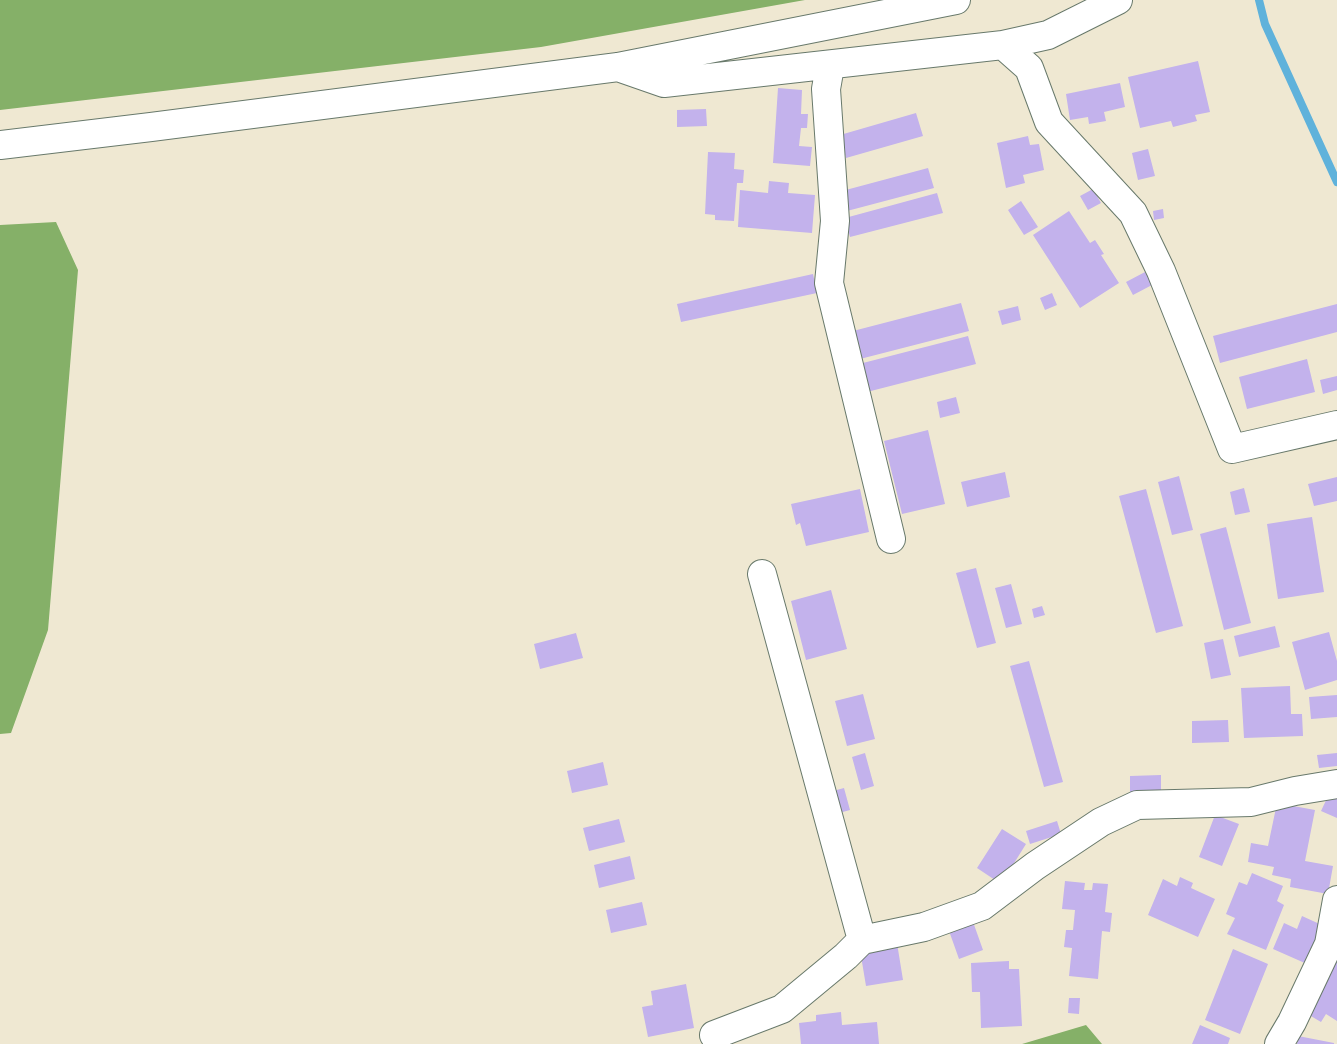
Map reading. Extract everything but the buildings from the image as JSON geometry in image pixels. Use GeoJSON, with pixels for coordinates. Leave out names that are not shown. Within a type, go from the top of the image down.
{"type":"FeatureCollection","features":[{"type":"Feature","properties":{"kind":"street"},"geometry":{"type":"LineString","coordinates":[[0,145],[618,67],[956,0]]}},
{"type":"Feature","properties":{"kind":"street"},"geometry":{"type":"LineString","coordinates":[[618,67],[664,83],[830,66],[1003,45],[1048,35],[1118,0]]}},
{"type":"Feature","properties":{"kind":"street"},"geometry":{"type":"LineString","coordinates":[[1003,45],[1029,68],[1049,122],[1133,213],[1161,270],[1232,449],[1337,425]]}},
{"type":"Feature","properties":{"kind":"street"},"geometry":{"type":"LineString","coordinates":[[830,66],[826,89],[835,221],[829,283],[891,539]]}},
{"type":"Feature","properties":{"kind":"street"},"geometry":{"type":"LineString","coordinates":[[762,574],[862,940]]}},
{"type":"Feature","properties":{"kind":"street"},"geometry":{"type":"LineString","coordinates":[[714,1035],[782,1009],[846,956],[862,940],[924,927],[982,906],[1035,866],[1101,822],[1137,805],[1251,802],[1295,791],[1337,784]]}},
{"type":"Feature","properties":{"kind":"street"},"geometry":{"type":"LineString","coordinates":[[1279,1044],[1292,1022],[1329,944],[1337,900]]}},
{"type":"Feature","properties":{"kind":"green space"},"geometry":{"type":"Polygon","coordinates":[[[0,0],[805,0],[541,47],[0,110],[0,0]]]}},
{"type":"Feature","properties":{"kind":"green space"},"geometry":{"type":"Polygon","coordinates":[[[56,222],[78,270],[48,630],[11,733],[0,734],[0,225],[56,222]]]}},
{"type":"Feature","properties":{"kind":"green space"},"geometry":{"type":"Polygon","coordinates":[[[1086,1025],[1102,1044],[1022,1044],[1086,1025]]]}},
{"type":"Feature","properties":{"kind":"waterway"},"geometry":{"type":"LineString","coordinates":[[1259,0],[1265,24],[1337,182]]}}]}
